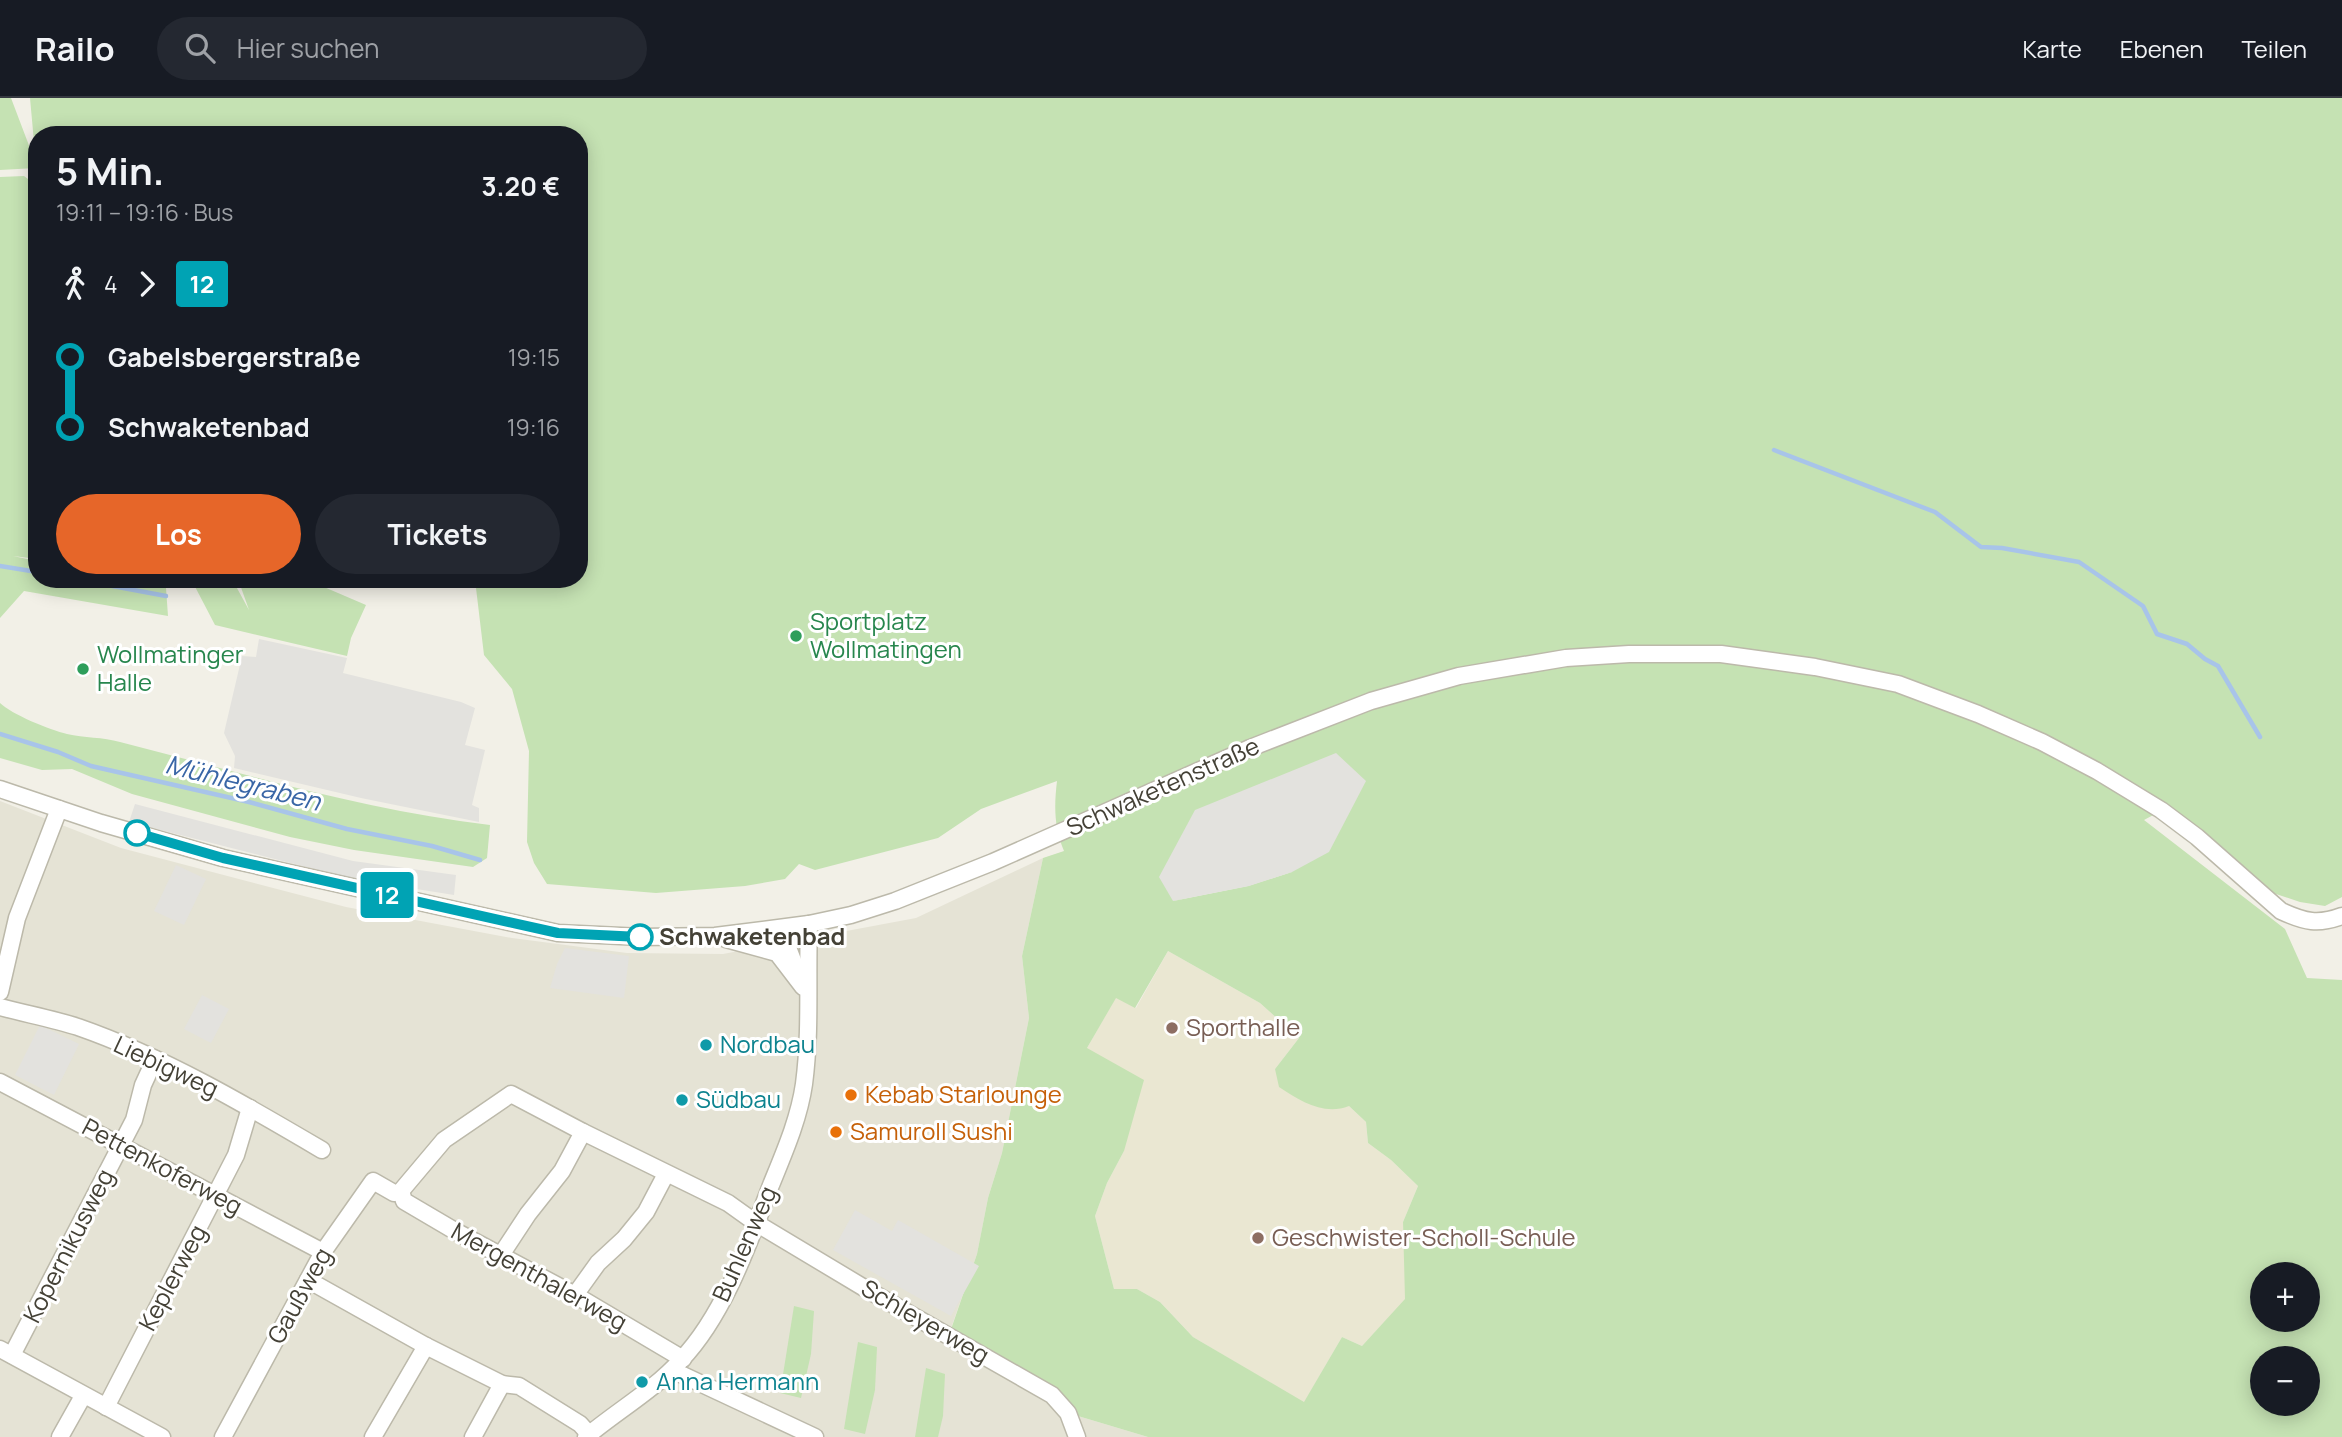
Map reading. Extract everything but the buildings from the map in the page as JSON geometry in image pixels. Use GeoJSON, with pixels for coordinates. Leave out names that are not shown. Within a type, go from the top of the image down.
{"type":"FeatureCollection","features":[{"type":"Feature","properties":{"kind":"street","name":"Schwaketenstraße"},"geometry":{"type":"LineString","coordinates":[[0,789],[223,858],[558,933],[642,937],[715,936],[809,924],[851,915],[895,901],[993,862],[1250,748],[1371,701],[1459,676],[1566,658],[1629,654],[1721,654],[1815,667],[1898,684],[1978,713],[2086,765],[2161,810],[2197,837],[2281,911],[2296,918],[2324,923],[2342,916]]}},
{"type":"Feature","properties":{"kind":"street"},"geometry":{"type":"LineString","coordinates":[[0,992],[17,918],[59,809]]}},
{"type":"Feature","properties":{"kind":"street","name":"Buhlenweg"},"geometry":{"type":"LineString","coordinates":[[588,1435],[678,1364],[716,1310],[756,1223],[790,1136],[804,1087],[808,1029],[805,993],[809,924]]}},
{"type":"Feature","properties":{"kind":"street","name":"Buhlenweg"},"geometry":{"type":"LineString","coordinates":[[781,929],[805,993]]}},
{"type":"Feature","properties":{"kind":"street"},"geometry":{"type":"LineString","coordinates":[[715,936],[777,953],[805,993]]}},
{"type":"Feature","properties":{"kind":"street","name":"Liebigweg"},"geometry":{"type":"LineString","coordinates":[[0,1007],[78,1027],[155,1059],[250,1108],[322,1150]]}},
{"type":"Feature","properties":{"kind":"street","name":"Kopernikusweg"},"geometry":{"type":"LineString","coordinates":[[6,1352],[134,1120],[143,1085],[155,1059]]}},
{"type":"Feature","properties":{"kind":"street","name":"Pettenkoferweg"},"geometry":{"type":"LineString","coordinates":[[0,1082],[324,1252]]}},
{"type":"Feature","properties":{"kind":"street","name":"Schleyerweg"},"geometry":{"type":"LineString","coordinates":[[397,1192],[444,1140],[510,1094],[728,1203],[756,1223],[1052,1395],[1068,1413],[1077,1437]]}},
{"type":"Feature","properties":{"kind":"street","name":"Keplerweg"},"geometry":{"type":"LineString","coordinates":[[106,1406],[236,1155],[250,1108]]}},
{"type":"Feature","properties":{"kind":"street"},"geometry":{"type":"LineString","coordinates":[[501,1255],[528,1214],[562,1171],[583,1132]]}},
{"type":"Feature","properties":{"kind":"street"},"geometry":{"type":"LineString","coordinates":[[575,1295],[598,1264],[624,1240],[646,1212],[666,1174]]}},
{"type":"Feature","properties":{"kind":"street","name":"Gaußweg"},"geometry":{"type":"LineString","coordinates":[[223,1437],[324,1252],[373,1181],[397,1192]]}},
{"type":"Feature","properties":{"kind":"street","name":"Mergenthalerweg"},"geometry":{"type":"LineString","coordinates":[[397,1192],[404,1201],[575,1295],[678,1364],[815,1437]]}},
{"type":"Feature","properties":{"kind":"street"},"geometry":{"type":"LineString","coordinates":[[308,1280],[426,1346],[502,1384],[519,1386],[580,1424],[588,1435]]}},
{"type":"Feature","properties":{"kind":"street"},"geometry":{"type":"LineString","coordinates":[[373,1437],[426,1346]]}},
{"type":"Feature","properties":{"kind":"street"},"geometry":{"type":"LineString","coordinates":[[6,1352],[162,1437]]}},
{"type":"Feature","properties":{"kind":"street"},"geometry":{"type":"LineString","coordinates":[[473,1437],[502,1384]]}},
{"type":"Feature","properties":{"kind":"street"},"geometry":{"type":"LineString","coordinates":[[60,1437],[83,1396]]}},
{"type":"Feature","properties":{"kind":"shaded area"},"geometry":{"type":"Polygon","coordinates":[[[259,639],[347,658],[343,673],[461,702],[475,708],[465,745],[485,750],[472,805],[479,808],[479,822],[234,768],[235,756],[224,733],[242,656],[256,657],[259,639]]]}},
{"type":"Feature","properties":{"kind":"shaded area"},"geometry":{"type":"Polygon","coordinates":[[[1336,753],[1366,781],[1329,852],[1292,872],[1249,886],[1173,901],[1159,877],[1195,810],[1336,753]]]}},
{"type":"Feature","properties":{"kind":"shaded area"},"geometry":{"type":"Polygon","coordinates":[[[0,801],[121,848],[346,907],[512,938],[627,953],[723,954],[916,918],[1043,858],[1022,956],[1029,1018],[1002,1153],[988,1198],[977,1254],[949,1334],[1068,1413],[1148,1437],[0,1437],[0,801]]]}},
{"type":"Feature","properties":{"kind":"shaded area"},"geometry":{"type":"Polygon","coordinates":[[[135,804],[353,861],[456,875],[454,895],[354,879],[129,822],[135,804]]]}},
{"type":"Feature","properties":{"kind":"shaded area"},"geometry":{"type":"Polygon","coordinates":[[[176,865],[206,879],[184,925],[154,911],[176,865]]]}},
{"type":"Feature","properties":{"kind":"shaded area"},"geometry":{"type":"Polygon","coordinates":[[[565,948],[629,956],[624,998],[550,988],[565,948]]]}},
{"type":"Feature","properties":{"kind":"shaded area"},"geometry":{"type":"Polygon","coordinates":[[[1168,951],[1260,1003],[1299,1038],[1275,1069],[1349,1106],[1366,1122],[1368,1143],[1391,1160],[1418,1186],[1403,1222],[1406,1299],[1362,1346],[1342,1337],[1304,1403],[1193,1337],[1160,1302],[1137,1289],[1114,1289],[1095,1216],[1107,1183],[1124,1151],[1087,1048],[1116,997],[1136,1008],[1168,951]]]}},
{"type":"Feature","properties":{"kind":"shaded area"},"geometry":{"type":"Polygon","coordinates":[[[202,995],[229,1009],[211,1043],[184,1029],[202,995]]]}},
{"type":"Feature","properties":{"kind":"shaded area"},"geometry":{"type":"Polygon","coordinates":[[[40,1025],[79,1044],[54,1095],[15,1075],[40,1025]]]}},
{"type":"Feature","properties":{"kind":"shaded area"},"geometry":{"type":"Polygon","coordinates":[[[855,1210],[892,1231],[898,1220],[979,1266],[951,1316],[833,1250],[855,1210]]]}},
{"type":"Feature","properties":{"kind":"green space"},"geometry":{"type":"Polygon","coordinates":[[[0,98],[11,98],[28,143],[28,168],[0,170],[0,98]]]}},
{"type":"Feature","properties":{"kind":"green space"},"geometry":{"type":"Polygon","coordinates":[[[30,98],[2342,98],[2342,897],[2325,906],[2300,902],[2273,893],[2170,806],[2144,820],[2285,929],[2307,978],[2342,980],[2342,1437],[1148,1437],[1068,1413],[949,1335],[977,1254],[988,1198],[1002,1153],[1029,1018],[1022,956],[1043,858],[1064,851],[1056,817],[1057,781],[981,809],[938,838],[815,870],[799,864],[785,879],[745,886],[656,893],[547,884],[534,863],[527,842],[529,751],[512,689],[484,655],[476,588],[588,588],[588,126],[33,126],[30,98]],[[1292,872],[1173,901],[1248,886],[1292,872]],[[1168,951],[1135,1008],[1116,998],[1087,1048],[1144,1080],[1124,1151],[1107,1183],[1095,1216],[1114,1289],[1137,1289],[1160,1302],[1193,1337],[1304,1402],[1342,1337],[1362,1346],[1405,1299],[1403,1222],[1418,1186],[1391,1160],[1368,1143],[1366,1122],[1349,1106],[1340,1109],[1321,1108],[1304,1102],[1279,1087],[1275,1069],[1299,1038],[1260,1003],[1168,951]]]}},
{"type":"Feature","properties":{"kind":"green space"},"geometry":{"type":"Polygon","coordinates":[[[24,176],[28,179],[28,558],[13,556],[28,559],[28,588],[166,588],[168,616],[24,591],[0,618],[0,177],[24,176]]]}},
{"type":"Feature","properties":{"kind":"green space"},"geometry":{"type":"Polygon","coordinates":[[[196,588],[237,588],[249,610],[241,588],[326,588],[366,605],[351,638],[347,656],[215,625],[196,588]]]}},
{"type":"Feature","properties":{"kind":"green space"},"geometry":{"type":"Polygon","coordinates":[[[0,703],[31,721],[67,734],[114,740],[258,778],[396,810],[490,825],[487,858],[473,867],[354,850],[290,837],[132,794],[72,769],[42,770],[0,758],[0,703]]]}},
{"type":"Feature","properties":{"kind":"green space"},"geometry":{"type":"Polygon","coordinates":[[[794,1306],[814,1311],[811,1354],[801,1398],[780,1393],[794,1306]]]}},
{"type":"Feature","properties":{"kind":"green space"},"geometry":{"type":"Polygon","coordinates":[[[858,1342],[877,1347],[875,1390],[865,1434],[844,1429],[858,1342]]]}},
{"type":"Feature","properties":{"kind":"green space"},"geometry":{"type":"Polygon","coordinates":[[[926,1368],[945,1374],[943,1416],[938,1437],[915,1437],[926,1368]]]}},
{"type":"Feature","properties":{"kind":"waterway"},"geometry":{"type":"LineString","coordinates":[[1774,450],[1935,512],[1981,547],[2002,548],[2079,562],[2143,606],[2157,634],[2187,644],[2218,666],[2260,737]]}},
{"type":"Feature","properties":{"kind":"waterway"},"geometry":{"type":"LineString","coordinates":[[0,566],[28,571]]}},
{"type":"Feature","properties":{"kind":"waterway"},"geometry":{"type":"LineString","coordinates":[[123,588],[166,596]]}},
{"type":"Feature","properties":{"kind":"waterway","name":"Mühlegraben"},"geometry":{"type":"LineString","coordinates":[[0,734],[58,752],[91,766],[249,802],[347,829],[432,846],[480,860]]}},
{"type":"Feature","properties":{"kind":"bus line","name":"12"},"geometry":{"type":"LineString","coordinates":[[137,833],[223,858],[558,933],[640,937]]}},
{"type":"Feature","properties":{"kind":"place","name":"Sportplatz Wollmatingen"},"geometry":{"type":"Point","coordinates":[796,636]}},
{"type":"Feature","properties":{"kind":"place","name":"Wollmatinger Halle"},"geometry":{"type":"Point","coordinates":[83,669]}},
{"type":"Feature","properties":{"kind":"place","name":"Schwaketenbad"},"geometry":{"type":"Point","coordinates":[640,937]}},
{"type":"Feature","properties":{"kind":"place","name":"Sporthalle"},"geometry":{"type":"Point","coordinates":[1172,1028]}},
{"type":"Feature","properties":{"kind":"place","name":"Nordbau"},"geometry":{"type":"Point","coordinates":[706,1045]}},
{"type":"Feature","properties":{"kind":"place","name":"Kebab Starlounge"},"geometry":{"type":"Point","coordinates":[851,1095]}},
{"type":"Feature","properties":{"kind":"place","name":"Südbau"},"geometry":{"type":"Point","coordinates":[682,1100]}},
{"type":"Feature","properties":{"kind":"place","name":"Samuroll Sushi"},"geometry":{"type":"Point","coordinates":[836,1132]}},
{"type":"Feature","properties":{"kind":"place","name":"Geschwister-Scholl-Schule"},"geometry":{"type":"Point","coordinates":[1258,1238]}},
{"type":"Feature","properties":{"kind":"place","name":"Anna Hermann"},"geometry":{"type":"Point","coordinates":[642,1382]}}]}
